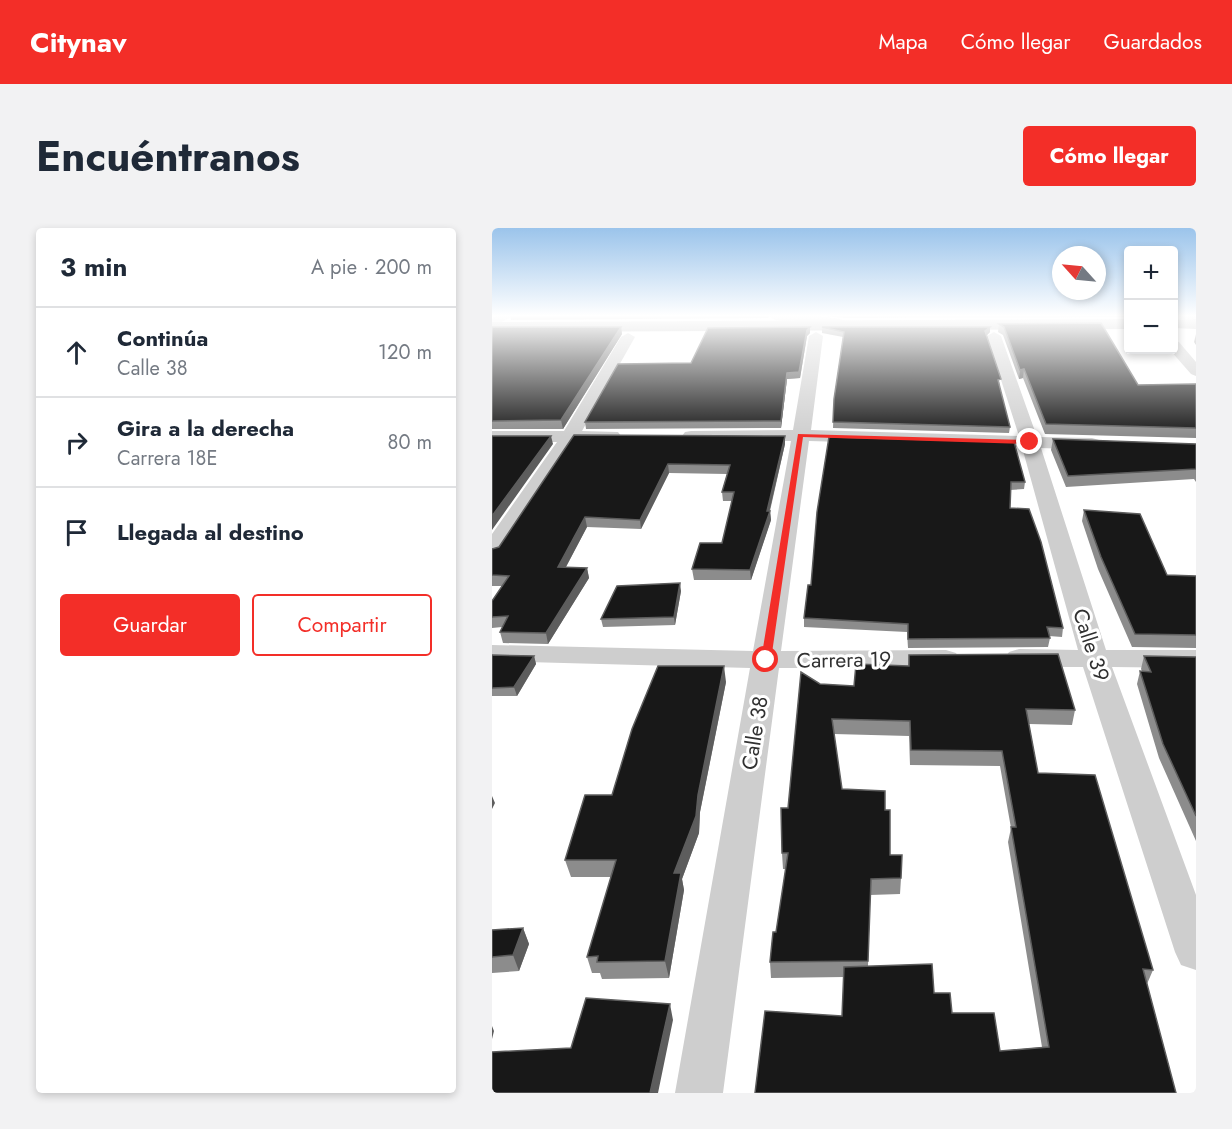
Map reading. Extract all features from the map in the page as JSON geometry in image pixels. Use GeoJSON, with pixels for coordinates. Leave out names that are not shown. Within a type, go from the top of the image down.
{"type":"FeatureCollection","features":[{"type":"Feature","properties":{"kind":"street"},"geometry":{"type":"LineString","coordinates":[[492,552],[570,436],[617,356]]}},
{"type":"Feature","properties":{"kind":"street","name":"Calle 38"},"geometry":{"type":"LineString","coordinates":[[699,1093],[813,356]]}},
{"type":"Feature","properties":{"kind":"street","name":"Calle 39"},"geometry":{"type":"LineString","coordinates":[[1004,356],[1094,657],[1196,952]]}},
{"type":"Feature","properties":{"kind":"street"},"geometry":{"type":"LineString","coordinates":[[1183,356],[1196,371]]}},
{"type":"Feature","properties":{"kind":"street"},"geometry":{"type":"LineString","coordinates":[[674,436],[801,435],[1113,444]]}},
{"type":"Feature","properties":{"kind":"street"},"geometry":{"type":"LineString","coordinates":[[492,437],[628,436]]}},
{"type":"Feature","properties":{"kind":"street","name":"Carrera 19"},"geometry":{"type":"LineString","coordinates":[[492,653],[766,660],[1094,657],[1196,659]]}},
{"type":"Feature","properties":{"kind":"building"},"geometry":{"type":"Polygon","coordinates":[[[492,356],[602,356],[561,420],[492,421],[492,356]]]}},
{"type":"Feature","properties":{"kind":"building"},"geometry":{"type":"Polygon","coordinates":[[[694,356],[802,356],[799,372],[787,373],[781,421],[585,422],[618,364],[691,363],[694,356]]]}},
{"type":"Feature","properties":{"kind":"building"},"geometry":{"type":"Polygon","coordinates":[[[840,356],[993,356],[1001,379],[998,380],[1010,427],[833,422],[840,356]]]}},
{"type":"Feature","properties":{"kind":"building"},"geometry":{"type":"Polygon","coordinates":[[[1015,356],[1121,356],[1138,385],[1196,384],[1196,428],[1046,424],[1024,369],[1020,370],[1015,356]]]}},
{"type":"Feature","properties":{"kind":"building"},"geometry":{"type":"Polygon","coordinates":[[[574,435],[785,436],[767,511],[770,511],[750,570],[692,569],[700,543],[722,543],[734,492],[722,492],[730,465],[668,464],[640,520],[585,517],[558,567],[587,568],[546,633],[500,632],[508,616],[492,617],[492,601],[509,576],[492,575],[492,549],[499,547],[574,435]]]}},
{"type":"Feature","properties":{"kind":"building"},"geometry":{"type":"Polygon","coordinates":[[[492,436],[551,436],[492,516],[492,436]]]}},
{"type":"Feature","properties":{"kind":"building"},"geometry":{"type":"Polygon","coordinates":[[[829,437],[1014,442],[1025,482],[1011,482],[1010,508],[1029,509],[1041,542],[1063,628],[1047,627],[1050,638],[908,639],[908,624],[804,618],[808,585],[811,585],[817,512],[829,437]]]}},
{"type":"Feature","properties":{"kind":"building"},"geometry":{"type":"Polygon","coordinates":[[[1053,439],[1196,444],[1196,469],[1068,476],[1053,439]]]}},
{"type":"Feature","properties":{"kind":"building"},"geometry":{"type":"Polygon","coordinates":[[[1084,510],[1140,514],[1167,575],[1196,576],[1196,635],[1135,634],[1101,557],[1084,510]]]}},
{"type":"Feature","properties":{"kind":"building"},"geometry":{"type":"Polygon","coordinates":[[[680,583],[674,617],[601,619],[617,586],[680,583]]]}},
{"type":"Feature","properties":{"kind":"building"},"geometry":{"type":"Polygon","coordinates":[[[1058,654],[1075,710],[1026,709],[1038,773],[1095,775],[1153,970],[1143,969],[1176,1093],[755,1093],[765,1011],[842,1016],[844,967],[932,964],[934,993],[950,993],[952,1013],[994,1013],[1000,1051],[1049,1047],[1011,827],[1016,827],[1002,751],[911,750],[910,721],[832,719],[842,789],[885,791],[885,810],[890,810],[890,855],[902,855],[901,878],[871,879],[868,961],[770,962],[773,932],[776,932],[788,853],[782,853],[781,808],[788,808],[801,672],[820,684],[854,686],[856,664],[909,666],[909,655],[1058,654]]]}},
{"type":"Feature","properties":{"kind":"building"},"geometry":{"type":"Polygon","coordinates":[[[492,655],[534,656],[514,687],[492,688],[492,655]]]}},
{"type":"Feature","properties":{"kind":"building"},"geometry":{"type":"Polygon","coordinates":[[[1144,656],[1196,657],[1196,816],[1163,744],[1140,671],[1151,672],[1144,656]]]}},
{"type":"Feature","properties":{"kind":"building"},"geometry":{"type":"Polygon","coordinates":[[[658,666],[724,666],[698,795],[696,816],[674,873],[681,873],[665,961],[597,962],[598,956],[587,957],[616,860],[565,860],[585,795],[612,795],[632,729],[658,666]]]}},
{"type":"Feature","properties":{"kind":"building"},"geometry":{"type":"Polygon","coordinates":[[[523,928],[513,955],[492,957],[492,930],[523,928]]]}},
{"type":"Feature","properties":{"kind":"building"},"geometry":{"type":"Polygon","coordinates":[[[586,998],[670,1004],[650,1093],[492,1093],[492,1052],[571,1048],[586,998]]]}},
{"type":"Feature","properties":{"kind":"route"},"geometry":{"type":"LineString","coordinates":[[766,660],[801,435],[1030,442]]}}]}
